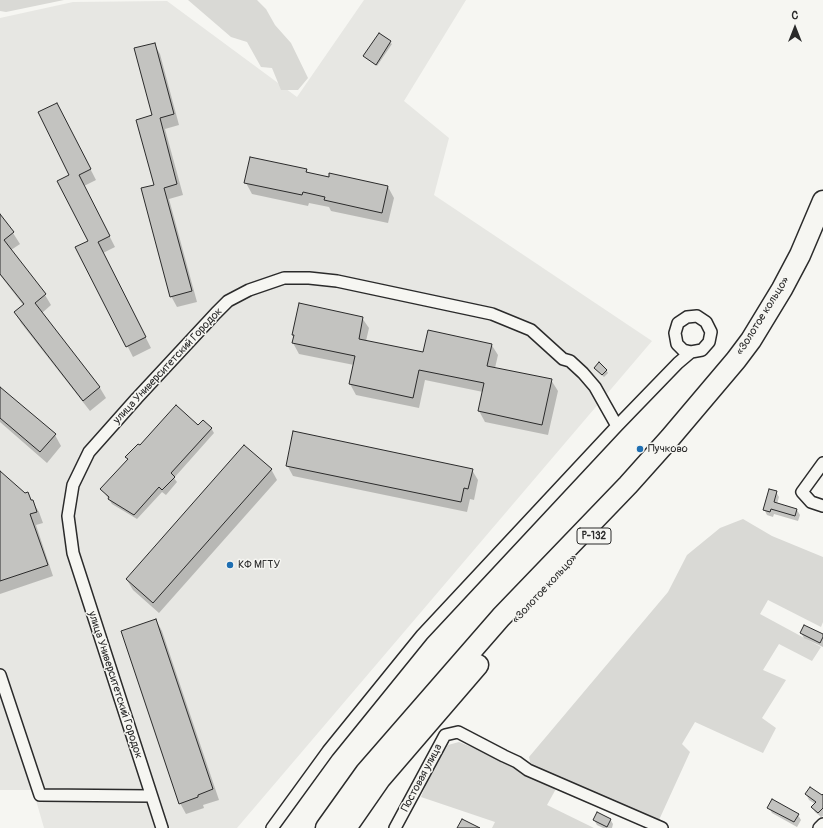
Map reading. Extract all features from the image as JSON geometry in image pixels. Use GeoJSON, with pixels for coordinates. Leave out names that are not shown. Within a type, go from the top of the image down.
{"type":"FeatureCollection","features":[{"type":"Feature","properties":{"kind":"highway","name":"«Золотое кольцо»"},"geometry":{"type":"LineString","coordinates":[[326,828],[366,772],[501,617],[628,485],[670,438],[752,340],[800,255],[823,201]]}},
{"type":"Feature","properties":{"kind":"highway","name":"«Золотое кольцо»"},"geometry":{"type":"LineString","coordinates":[[346,828],[380,779],[512,624],[699,424],[747,366],[775,326],[809,262],[823,231]]}},
{"type":"Feature","properties":{"kind":"street","name":"улица Университетский Городок"},"geometry":{"type":"LineString","coordinates":[[162,828],[73,553],[68,516],[73,485],[89,452],[228,301],[249,290],[284,278],[309,278],[337,280],[492,314],[531,330],[563,359],[570,361],[583,373],[595,388],[617,426]]}},
{"type":"Feature","properties":{"kind":"street"},"geometry":{"type":"LineString","coordinates":[[677,344],[683,350],[691,352],[702,350],[709,342],[711,332],[706,322],[697,316],[686,317],[678,323],[675,334],[678,363]]}},
{"type":"Feature","properties":{"kind":"street"},"geometry":{"type":"LineString","coordinates":[[272,828],[328,750],[422,635],[617,426],[678,363],[691,352]]}},
{"type":"Feature","properties":{"kind":"street"},"geometry":{"type":"LineString","coordinates":[[823,463],[802,492],[811,502],[823,506]]}},
{"type":"Feature","properties":{"kind":"street"},"geometry":{"type":"LineString","coordinates":[[0,675],[40,795],[152,796]]}},
{"type":"Feature","properties":{"kind":"street","name":"Постовая улица"},"geometry":{"type":"LineString","coordinates":[[395,828],[445,735],[458,732],[517,762],[528,770],[662,828]]}},
{"type":"Feature","properties":{"kind":"street"},"geometry":{"type":"LineString","coordinates":[[819,828],[823,824]]}},
{"type":"Feature","properties":{"kind":"shaded area"},"geometry":{"type":"Polygon","coordinates":[[[0,0],[64,0],[6,12],[0,11],[0,0]]]}},
{"type":"Feature","properties":{"kind":"shaded area"},"geometry":{"type":"Polygon","coordinates":[[[188,0],[257,0],[266,9],[275,25],[291,43],[308,78],[298,90],[281,90],[272,68],[261,67],[247,42],[231,37],[188,0]]]}},
{"type":"Feature","properties":{"kind":"shaded area","name":"КФ МГТУ"},"geometry":{"type":"Polygon","coordinates":[[[364,0],[466,0],[404,101],[449,138],[434,195],[652,341],[237,828],[44,828],[33,790],[0,790],[0,18],[73,2],[167,1],[297,97],[364,0]]]}},
{"type":"Feature","properties":{"kind":"shaded area"},"geometry":{"type":"Polygon","coordinates":[[[743,519],[772,536],[823,557],[823,622],[821,627],[768,600],[760,614],[821,647],[812,661],[779,644],[763,670],[786,680],[762,718],[776,728],[763,753],[695,722],[682,744],[690,752],[659,820],[531,766],[529,757],[668,592],[687,555],[720,528],[743,519]]]}},
{"type":"Feature","properties":{"kind":"shaded area"},"geometry":{"type":"Polygon","coordinates":[[[459,742],[519,766],[557,787],[547,805],[594,828],[492,828],[495,822],[421,797],[433,767],[448,745],[459,742]]]}},
{"type":"Feature","properties":{"kind":"building"},"geometry":{"type":"Polygon","coordinates":[[[379,33],[391,41],[376,65],[363,56],[379,33]]]}},
{"type":"Feature","properties":{"kind":"building"},"geometry":{"type":"Polygon","coordinates":[[[155,43],[174,114],[160,118],[177,184],[164,188],[192,291],[170,297],[141,188],[154,185],[136,120],[152,115],[134,48],[155,43]]]}},
{"type":"Feature","properties":{"kind":"building"},"geometry":{"type":"Polygon","coordinates":[[[57,103],[91,169],[79,175],[110,236],[98,242],[146,337],[126,347],[75,247],[88,241],[57,181],[69,175],[38,112],[57,103]]]}},
{"type":"Feature","properties":{"kind":"building"},"geometry":{"type":"Polygon","coordinates":[[[250,157],[307,169],[306,172],[329,177],[329,173],[388,186],[382,213],[324,200],[325,197],[303,192],[302,195],[244,183],[250,157]]]}},
{"type":"Feature","properties":{"kind":"building"},"geometry":{"type":"Polygon","coordinates":[[[0,214],[14,232],[4,240],[46,294],[35,303],[100,387],[83,401],[14,312],[24,304],[0,274],[0,214]]]}},
{"type":"Feature","properties":{"kind":"building"},"geometry":{"type":"Polygon","coordinates":[[[299,303],[363,317],[359,339],[423,352],[428,330],[492,344],[487,366],[552,379],[542,425],[478,411],[484,383],[419,370],[413,398],[349,384],[355,356],[292,343],[294,335],[292,335],[299,303]]]}},
{"type":"Feature","properties":{"kind":"building"},"geometry":{"type":"Polygon","coordinates":[[[599,362],[607,370],[602,375],[594,368],[599,362]]]}},
{"type":"Feature","properties":{"kind":"building"},"geometry":{"type":"Polygon","coordinates":[[[0,387],[56,434],[40,452],[0,418],[0,387]]]}},
{"type":"Feature","properties":{"kind":"building"},"geometry":{"type":"Polygon","coordinates":[[[176,405],[198,425],[203,420],[212,428],[171,473],[175,477],[162,490],[159,487],[134,515],[108,499],[109,497],[100,489],[128,459],[125,457],[138,444],[140,445],[176,405]]]}},
{"type":"Feature","properties":{"kind":"building"},"geometry":{"type":"Polygon","coordinates":[[[293,431],[473,469],[468,489],[464,488],[461,502],[286,466],[293,431]]]}},
{"type":"Feature","properties":{"kind":"building"},"geometry":{"type":"Polygon","coordinates":[[[244,445],[272,469],[153,603],[126,579],[244,445]]]}},
{"type":"Feature","properties":{"kind":"building"},"geometry":{"type":"Polygon","coordinates":[[[0,471],[25,493],[28,492],[31,500],[33,500],[37,512],[30,514],[48,565],[0,581],[0,471]]]}},
{"type":"Feature","properties":{"kind":"building"},"geometry":{"type":"Polygon","coordinates":[[[769,489],[777,491],[774,502],[797,509],[795,516],[771,509],[770,512],[763,510],[769,489]]]}},
{"type":"Feature","properties":{"kind":"building"},"geometry":{"type":"Polygon","coordinates":[[[156,619],[213,789],[198,795],[198,797],[179,804],[121,631],[156,619]]]}},
{"type":"Feature","properties":{"kind":"building"},"geometry":{"type":"Polygon","coordinates":[[[804,625],[823,634],[820,643],[800,633],[804,625]]]}},
{"type":"Feature","properties":{"kind":"building"},"geometry":{"type":"Polygon","coordinates":[[[810,787],[822,795],[823,794],[823,808],[818,813],[811,807],[816,802],[805,794],[810,787]]]}},
{"type":"Feature","properties":{"kind":"building"},"geometry":{"type":"Polygon","coordinates":[[[772,799],[799,814],[794,822],[767,808],[772,799]]]}},
{"type":"Feature","properties":{"kind":"building"},"geometry":{"type":"Polygon","coordinates":[[[597,812],[611,819],[607,827],[593,820],[597,812]]]}},
{"type":"Feature","properties":{"kind":"building"},"geometry":{"type":"Polygon","coordinates":[[[462,819],[480,828],[457,828],[462,819]]]}},
{"type":"Feature","properties":{"kind":"place","name":"Пучково"},"geometry":{"type":"Point","coordinates":[640,449]}},
{"type":"Feature","properties":{"kind":"place","name":"КФ МГТУ"},"geometry":{"type":"Point","coordinates":[230,565]}}]}
